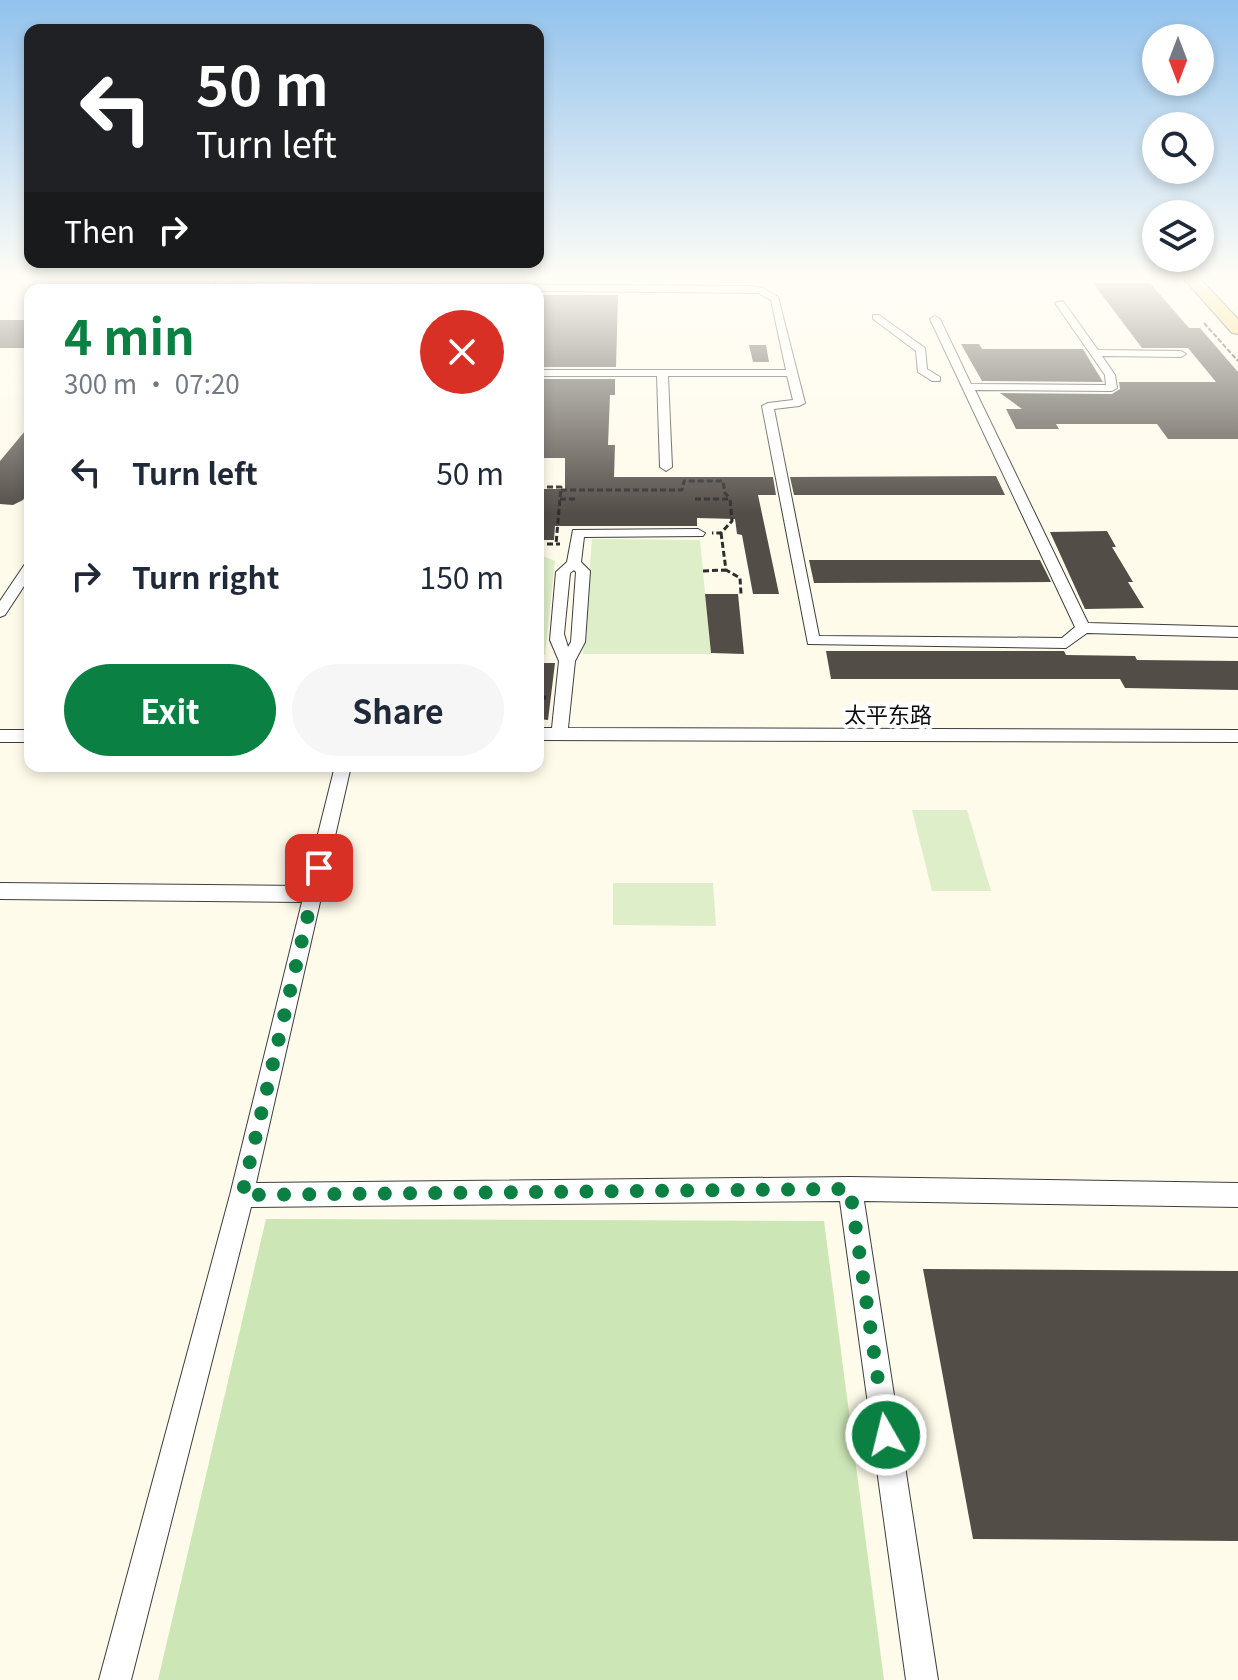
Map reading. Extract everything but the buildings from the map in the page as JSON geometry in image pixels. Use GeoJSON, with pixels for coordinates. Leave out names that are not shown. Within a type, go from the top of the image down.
{"type":"FeatureCollection","features":[{"type":"Feature","properties":{"kind":"street"},"geometry":{"type":"LineString","coordinates":[[788,357],[799,403],[768,406],[813,641],[1066,643],[1083,628],[1238,632]]}},
{"type":"Feature","properties":{"kind":"street"},"geometry":{"type":"LineString","coordinates":[[921,357],[922,370],[936,379]]}},
{"type":"Feature","properties":{"kind":"street"},"geometry":{"type":"LineString","coordinates":[[955,357],[1083,628]]}},
{"type":"Feature","properties":{"kind":"street"},"geometry":{"type":"LineString","coordinates":[[970,387],[1112,388],[1110,375],[1098,357]]}},
{"type":"Feature","properties":{"kind":"street"},"geometry":{"type":"LineString","coordinates":[[544,373],[792,373]]}},
{"type":"Feature","properties":{"kind":"street"},"geometry":{"type":"LineString","coordinates":[[662,373],[666,467]]}},
{"type":"Feature","properties":{"kind":"street"},"geometry":{"type":"LineString","coordinates":[[559,734],[567,661],[578,642],[583,571],[574,563],[578,533],[698,533]]}},
{"type":"Feature","properties":{"kind":"street"},"geometry":{"type":"LineString","coordinates":[[0,612],[24,576]]}},
{"type":"Feature","properties":{"kind":"street","name":"太平东路"},"geometry":{"type":"LineString","coordinates":[[544,734],[1238,736]]}},
{"type":"Feature","properties":{"kind":"street"},"geometry":{"type":"LineString","coordinates":[[0,736],[24,736]]}},
{"type":"Feature","properties":{"kind":"street"},"geometry":{"type":"LineString","coordinates":[[115,1680],[242,1195],[342,772]]}},
{"type":"Feature","properties":{"kind":"street"},"geometry":{"type":"LineString","coordinates":[[0,891],[313,894]]}},
{"type":"Feature","properties":{"kind":"street"},"geometry":{"type":"LineString","coordinates":[[242,1195],[850,1189],[1238,1195]]}},
{"type":"Feature","properties":{"kind":"street"},"geometry":{"type":"LineString","coordinates":[[850,1189],[922,1680]]}},
{"type":"Feature","properties":{"kind":"path"},"geometry":{"type":"LineString","coordinates":[[544,486],[594,491],[682,490],[684,481],[723,479],[725,493],[730,499],[732,521],[721,533],[698,533]]}},
{"type":"Feature","properties":{"kind":"path"},"geometry":{"type":"LineString","coordinates":[[544,544],[556,544],[561,490]]}},
{"type":"Feature","properties":{"kind":"path"},"geometry":{"type":"LineString","coordinates":[[572,490],[572,499]]}},
{"type":"Feature","properties":{"kind":"path"},"geometry":{"type":"LineString","coordinates":[[720,499],[725,493]]}},
{"type":"Feature","properties":{"kind":"path"},"geometry":{"type":"LineString","coordinates":[[560,499],[578,499]]}},
{"type":"Feature","properties":{"kind":"path"},"geometry":{"type":"LineString","coordinates":[[695,499],[730,499]]}},
{"type":"Feature","properties":{"kind":"path"},"geometry":{"type":"LineString","coordinates":[[721,533],[726,570]]}},
{"type":"Feature","properties":{"kind":"path"},"geometry":{"type":"LineString","coordinates":[[703,571],[726,570],[740,578],[741,594]]}},
{"type":"Feature","properties":{"kind":"green space"},"geometry":{"type":"Polygon","coordinates":[[[592,539],[700,540],[711,654],[583,654],[592,539]]]}},
{"type":"Feature","properties":{"kind":"green space"},"geometry":{"type":"Polygon","coordinates":[[[544,556],[555,561],[544,655],[544,556]]]}},
{"type":"Feature","properties":{"kind":"green space"},"geometry":{"type":"Polygon","coordinates":[[[912,810],[967,810],[991,891],[932,891],[912,810]]]}},
{"type":"Feature","properties":{"kind":"green space"},"geometry":{"type":"Polygon","coordinates":[[[613,883],[713,883],[716,926],[613,925],[613,883]]]}},
{"type":"Feature","properties":{"kind":"green space"},"geometry":{"type":"Polygon","coordinates":[[[266,1219],[824,1221],[884,1680],[158,1680],[266,1219]]]}},
{"type":"Feature","properties":{"kind":"route"},"geometry":{"type":"LineString","coordinates":[[319,868],[242,1195],[850,1189],[886,1435]]}}]}
